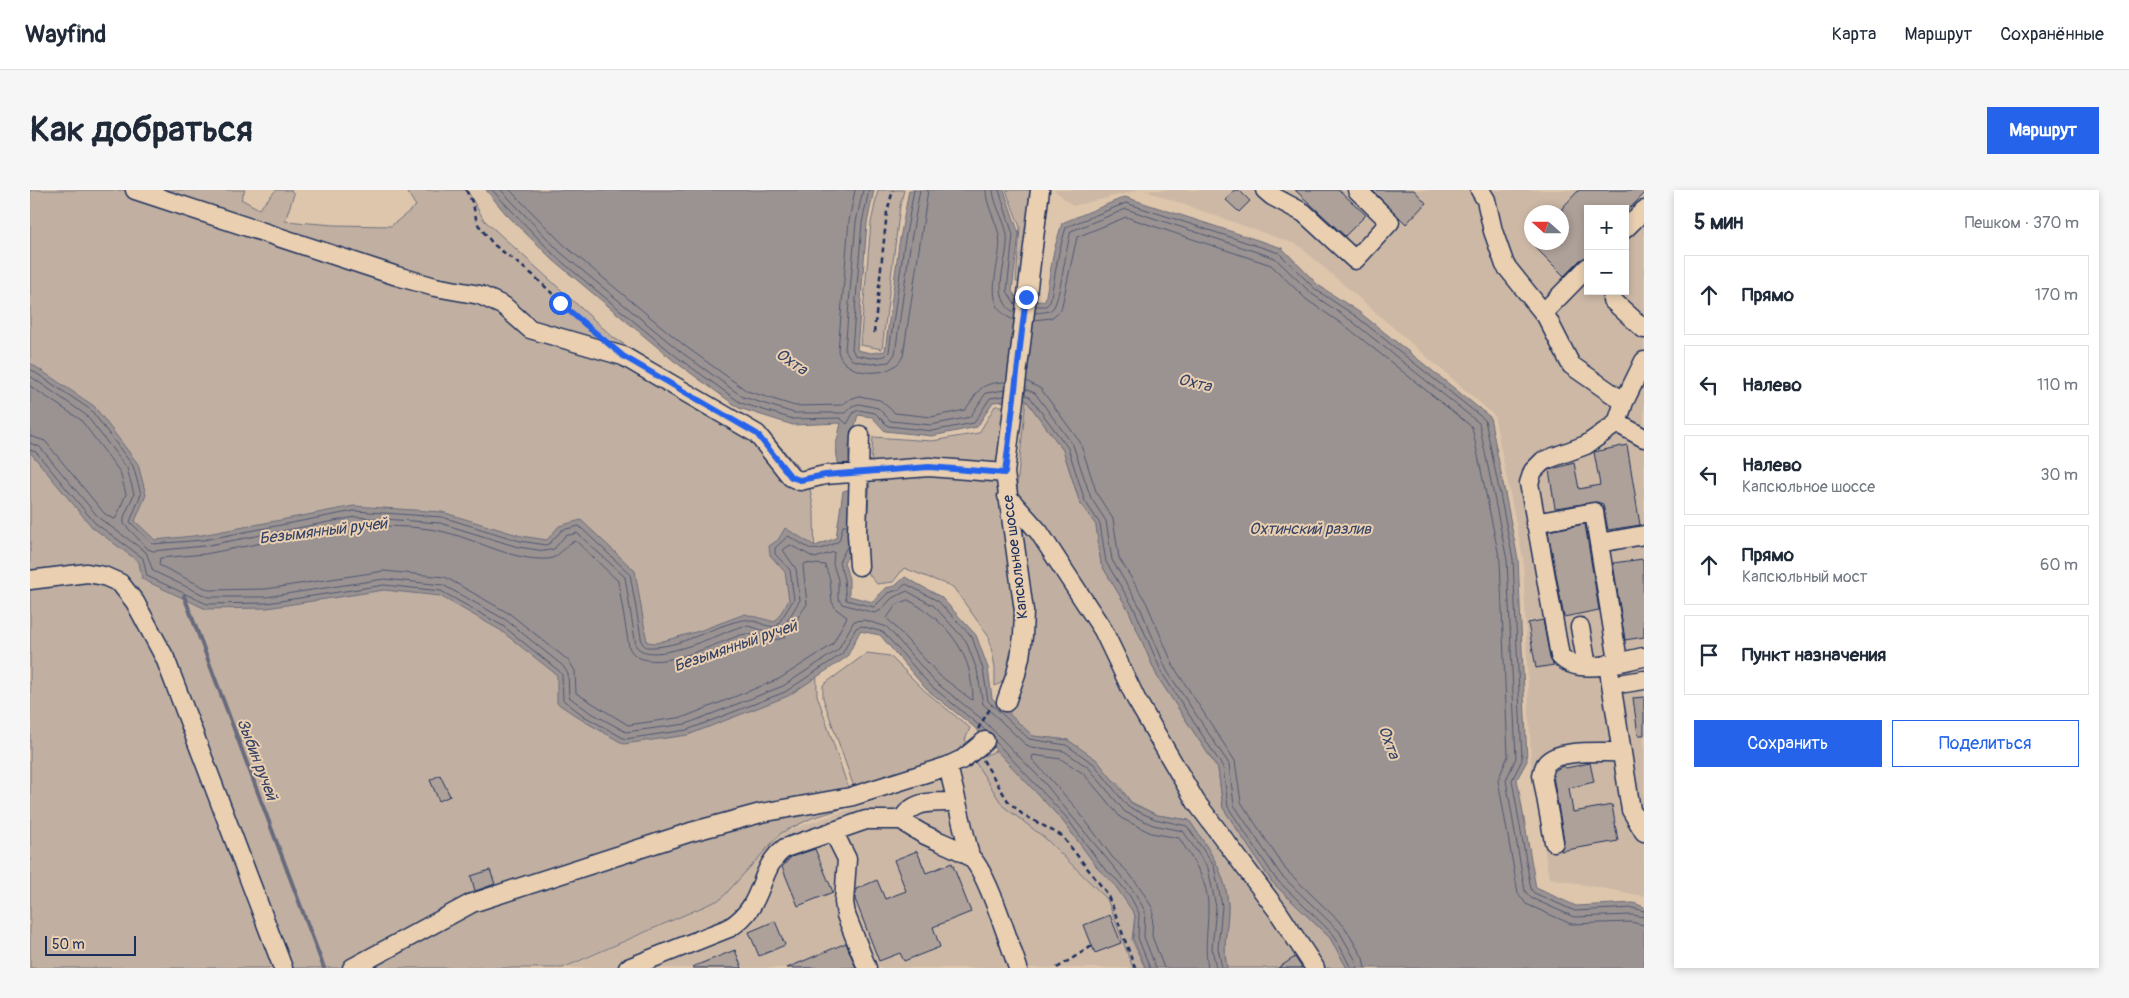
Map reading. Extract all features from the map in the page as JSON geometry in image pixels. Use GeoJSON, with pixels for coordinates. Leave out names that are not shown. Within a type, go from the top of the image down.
{"type":"FeatureCollection","features":[{"type":"Feature","properties":{"kind":"street"},"geometry":{"type":"LineString","coordinates":[[135,190],[397,276],[435,287],[480,295],[504,306],[530,329],[623,356],[757,434],[791,477],[800,480],[825,475],[858,474],[929,467],[1005,473]]}},
{"type":"Feature","properties":{"kind":"street","name":"Капсюльное шоссе"},"geometry":{"type":"LineString","coordinates":[[1000,701],[1018,666],[1023,636],[1024,611],[1005,473],[1040,190]]}},
{"type":"Feature","properties":{"kind":"street"},"geometry":{"type":"LineString","coordinates":[[1266,190],[1272,196],[1304,213],[1355,260],[1390,222],[1357,190]]}},
{"type":"Feature","properties":{"kind":"street"},"geometry":{"type":"LineString","coordinates":[[1480,190],[1486,200],[1493,232],[1505,265],[1543,312],[1572,365],[1624,402]]}},
{"type":"Feature","properties":{"kind":"street"},"geometry":{"type":"LineString","coordinates":[[1629,225],[1644,210]]}},
{"type":"Feature","properties":{"kind":"street"},"geometry":{"type":"LineString","coordinates":[[1543,312],[1584,271]]}},
{"type":"Feature","properties":{"kind":"street"},"geometry":{"type":"LineString","coordinates":[[1612,300],[1644,329]]}},
{"type":"Feature","properties":{"kind":"street"},"geometry":{"type":"LineString","coordinates":[[1644,361],[1624,402],[1618,423],[1586,445],[1543,461],[1533,471],[1529,483],[1560,656],[1574,666],[1587,666],[1644,657]]}},
{"type":"Feature","properties":{"kind":"street"},"geometry":{"type":"LineString","coordinates":[[1618,423],[1644,438]]}},
{"type":"Feature","properties":{"kind":"street"},"geometry":{"type":"LineString","coordinates":[[859,566],[856,534],[860,435]]}},
{"type":"Feature","properties":{"kind":"street"},"geometry":{"type":"LineString","coordinates":[[1007,496],[1039,532],[1103,630],[1136,699],[1196,802],[1277,910],[1315,968]]}},
{"type":"Feature","properties":{"kind":"street"},"geometry":{"type":"LineString","coordinates":[[1535,523],[1594,512],[1622,752],[1631,810],[1644,832]]}},
{"type":"Feature","properties":{"kind":"street"},"geometry":{"type":"LineString","coordinates":[[1599,542],[1644,535]]}},
{"type":"Feature","properties":{"kind":"street"},"geometry":{"type":"LineString","coordinates":[[30,580],[87,573],[104,576],[120,583],[134,602],[165,658],[283,968]]}},
{"type":"Feature","properties":{"kind":"street"},"geometry":{"type":"LineString","coordinates":[[1580,627],[1587,666]]}},
{"type":"Feature","properties":{"kind":"street"},"geometry":{"type":"LineString","coordinates":[[1625,683],[1644,680]]}},
{"type":"Feature","properties":{"kind":"street"},"geometry":{"type":"LineString","coordinates":[[352,968],[472,903],[691,832],[762,812],[850,797],[948,766],[980,740]]}},
{"type":"Feature","properties":{"kind":"street"},"geometry":{"type":"LineString","coordinates":[[1554,842],[1542,775],[1546,764],[1553,758],[1570,753],[1622,752]]}},
{"type":"Feature","properties":{"kind":"street"},"geometry":{"type":"LineString","coordinates":[[948,766],[970,856],[981,871],[1018,968]]}},
{"type":"Feature","properties":{"kind":"street"},"geometry":{"type":"LineString","coordinates":[[902,820],[907,811],[914,806],[926,803],[957,802]]}},
{"type":"Feature","properties":{"kind":"street"},"geometry":{"type":"LineString","coordinates":[[628,968],[729,928],[742,920],[753,907],[776,855],[785,848],[866,820],[902,820],[912,830],[970,856]]}},
{"type":"Feature","properties":{"kind":"street"},"geometry":{"type":"LineString","coordinates":[[833,832],[847,859],[844,902],[846,915],[866,968]]}},
{"type":"Feature","properties":{"kind":"path"},"geometry":{"type":"LineString","coordinates":[[466,190],[473,204],[477,223],[493,244],[533,275],[596,335]]}},
{"type":"Feature","properties":{"kind":"path"},"geometry":{"type":"LineString","coordinates":[[874,333],[887,212],[893,190]]}},
{"type":"Feature","properties":{"kind":"path"},"geometry":{"type":"LineString","coordinates":[[1000,701],[980,740],[984,764],[1008,801],[1022,814],[1062,836],[1106,892],[1135,968]]}},
{"type":"Feature","properties":{"kind":"path"},"geometry":{"type":"LineString","coordinates":[[1057,968],[1092,946]]}},
{"type":"Feature","properties":{"kind":"shaded area"},"geometry":{"type":"Polygon","coordinates":[[[30,190],[245,190],[241,199],[259,209],[276,190],[291,190],[294,194],[285,221],[334,225],[391,226],[416,206],[406,190],[467,190],[484,220],[614,338],[773,438],[800,470],[810,489],[814,512],[817,695],[854,805],[812,818],[781,833],[721,899],[563,968],[30,968],[30,190]]]}},
{"type":"Feature","properties":{"kind":"shaded area"},"geometry":{"type":"Polygon","coordinates":[[[878,190],[904,190],[900,206],[882,349],[860,345],[871,223],[878,190]]]}},
{"type":"Feature","properties":{"kind":"shaded area"},"geometry":{"type":"Polygon","coordinates":[[[1006,190],[1031,190],[1020,282],[1016,282],[1020,227],[1006,190]]]}},
{"type":"Feature","properties":{"kind":"shaded area"},"geometry":{"type":"Polygon","coordinates":[[[1054,190],[1140,190],[1073,206],[1054,190]]]}},
{"type":"Feature","properties":{"kind":"shaded area"},"geometry":{"type":"Polygon","coordinates":[[[1143,190],[1644,190],[1644,896],[1549,878],[1531,763],[1523,558],[1494,415],[1298,245],[1143,190]]]}},
{"type":"Feature","properties":{"kind":"shaded area"},"geometry":{"type":"Polygon","coordinates":[[[1026,400],[1063,450],[1080,503],[1096,525],[1101,564],[1129,611],[1157,676],[1218,769],[1223,808],[1272,882],[1330,938],[1347,968],[1227,968],[1225,944],[1228,907],[1224,883],[1215,861],[1189,820],[1157,815],[1131,802],[1118,784],[1068,740],[1033,736],[1009,715],[1024,678],[1032,604],[1017,486],[1026,400]]]}},
{"type":"Feature","properties":{"kind":"shaded area"},"geometry":{"type":"Polygon","coordinates":[[[995,406],[1007,406],[1000,463],[999,497],[1011,568],[1017,628],[1015,654],[1008,674],[995,686],[995,667],[989,637],[953,587],[904,568],[893,582],[877,584],[867,572],[865,554],[873,437],[932,441],[979,433],[995,406]]]}},
{"type":"Feature","properties":{"kind":"shaded area"},"geometry":{"type":"Polygon","coordinates":[[[867,653],[890,656],[925,691],[970,728],[965,740],[970,745],[938,762],[855,790],[823,698],[823,685],[867,653]]]}},
{"type":"Feature","properties":{"kind":"shaded area"},"geometry":{"type":"Polygon","coordinates":[[[998,750],[1062,820],[1125,899],[1135,915],[1132,940],[1145,968],[1133,968],[1107,899],[1045,838],[1003,806],[974,760],[998,750]]]}},
{"type":"Feature","properties":{"kind":"shaded area"},"geometry":{"type":"Polygon","coordinates":[[[974,760],[1003,806],[1045,838],[1107,899],[1133,968],[566,968],[720,900],[781,833],[950,775],[974,760]]]}},
{"type":"Feature","properties":{"kind":"water","name":"Охтинский разлив"},"geometry":{"type":"Polygon","coordinates":[[[486,190],[874,190],[867,223],[857,350],[871,353],[885,351],[899,244],[909,190],[1004,190],[1019,234],[1012,291],[1019,302],[1045,301],[1054,250],[1062,223],[1125,197],[1282,248],[1318,285],[1359,312],[1490,417],[1518,559],[1527,761],[1517,779],[1536,888],[1576,906],[1634,903],[1644,907],[1644,968],[1347,968],[1330,938],[1272,882],[1223,808],[1218,769],[1157,676],[1129,611],[1101,564],[1096,525],[1080,503],[1063,450],[1026,400],[993,402],[977,427],[932,436],[885,431],[872,417],[858,415],[848,448],[850,467],[838,468],[836,445],[841,423],[793,425],[739,408],[674,361],[553,260],[506,214],[486,190]]]}},
{"type":"Feature","properties":{"kind":"water","name":"Безымянный ручей"},"geometry":{"type":"Polygon","coordinates":[[[30,363],[94,406],[138,464],[146,495],[135,521],[155,540],[202,535],[354,506],[442,512],[521,536],[547,540],[559,526],[581,520],[635,571],[647,642],[656,643],[699,631],[745,614],[775,622],[789,600],[785,572],[770,555],[769,546],[778,540],[785,528],[815,546],[836,538],[843,491],[854,488],[851,553],[844,562],[849,579],[849,596],[873,602],[885,588],[895,586],[905,577],[941,597],[976,635],[988,668],[992,698],[1033,736],[1068,740],[1097,760],[1131,803],[1157,815],[1189,820],[1215,861],[1224,883],[1228,907],[1225,944],[1227,968],[1146,968],[1133,939],[1135,915],[1114,884],[1100,871],[1062,820],[974,727],[926,689],[880,635],[860,631],[847,657],[788,696],[688,735],[624,744],[557,703],[557,675],[500,630],[440,596],[384,590],[267,608],[206,609],[142,579],[139,562],[92,527],[30,452],[30,363]]]}},
{"type":"Feature","properties":{"kind":"building"},"geometry":{"type":"Polygon","coordinates":[[[1234,190],[1239,190],[1250,201],[1239,212],[1226,200],[1234,190]]]}},
{"type":"Feature","properties":{"kind":"building"},"geometry":{"type":"Polygon","coordinates":[[[1295,190],[1339,190],[1366,215],[1345,236],[1295,190]]]}},
{"type":"Feature","properties":{"kind":"building"},"geometry":{"type":"Polygon","coordinates":[[[1372,190],[1414,190],[1426,203],[1406,224],[1372,190]]]}},
{"type":"Feature","properties":{"kind":"building"},"geometry":{"type":"Polygon","coordinates":[[[1579,190],[1644,190],[1644,194],[1629,209],[1629,205],[1584,205],[1584,258],[1580,260],[1564,276],[1538,250],[1569,250],[1569,205],[1565,205],[1579,190]]]}},
{"type":"Feature","properties":{"kind":"building"},"geometry":{"type":"Polygon","coordinates":[[[1627,445],[1640,525],[1608,530],[1603,504],[1597,502],[1555,508],[1549,470],[1574,463],[1579,489],[1600,485],[1594,452],[1627,445]]]}},
{"type":"Feature","properties":{"kind":"building"},"geometry":{"type":"Polygon","coordinates":[[[1585,524],[1599,610],[1564,617],[1548,531],[1585,524]]]}},
{"type":"Feature","properties":{"kind":"building"},"geometry":{"type":"Polygon","coordinates":[[[1643,559],[1644,637],[1625,640],[1613,563],[1643,559]]]}},
{"type":"Feature","properties":{"kind":"building"},"geometry":{"type":"Polygon","coordinates":[[[1543,620],[1550,658],[1554,665],[1536,668],[1528,623],[1543,620]]]}},
{"type":"Feature","properties":{"kind":"building"},"geometry":{"type":"Polygon","coordinates":[[[1644,697],[1644,735],[1638,735],[1633,698],[1644,697]]]}},
{"type":"Feature","properties":{"kind":"building"},"geometry":{"type":"Polygon","coordinates":[[[1590,763],[1594,782],[1569,788],[1573,812],[1612,805],[1618,841],[1561,851],[1564,840],[1553,776],[1554,771],[1563,766],[1566,768],[1590,763]]]}},
{"type":"Feature","properties":{"kind":"building"},"geometry":{"type":"Polygon","coordinates":[[[440,775],[450,796],[439,801],[430,780],[440,775]]]}},
{"type":"Feature","properties":{"kind":"building"},"geometry":{"type":"Polygon","coordinates":[[[815,849],[833,892],[798,906],[782,867],[791,857],[815,849]]]}},
{"type":"Feature","properties":{"kind":"building"},"geometry":{"type":"Polygon","coordinates":[[[917,851],[926,873],[952,863],[971,912],[933,927],[940,947],[904,961],[900,953],[879,961],[855,899],[856,889],[877,880],[885,899],[906,891],[894,860],[917,851]]]}},
{"type":"Feature","properties":{"kind":"building"},"geometry":{"type":"Polygon","coordinates":[[[490,870],[495,884],[475,891],[471,876],[490,870]]]}},
{"type":"Feature","properties":{"kind":"building"},"geometry":{"type":"Polygon","coordinates":[[[1110,915],[1121,943],[1095,953],[1084,925],[1110,915]]]}},
{"type":"Feature","properties":{"kind":"building"},"geometry":{"type":"Polygon","coordinates":[[[775,921],[785,945],[759,956],[749,932],[775,921]]]}},
{"type":"Feature","properties":{"kind":"building"},"geometry":{"type":"Polygon","coordinates":[[[846,943],[856,968],[787,968],[846,943]]]}},
{"type":"Feature","properties":{"kind":"building"},"geometry":{"type":"Polygon","coordinates":[[[735,950],[742,968],[692,968],[692,967],[735,950]]]}},
{"type":"Feature","properties":{"kind":"building"},"geometry":{"type":"Polygon","coordinates":[[[1295,957],[1302,968],[1278,968],[1295,957]]]}},
{"type":"Feature","properties":{"kind":"waterway","name":"Зыбин ручей"},"geometry":{"type":"LineString","coordinates":[[184,596],[324,968]]}},
{"type":"Feature","properties":{"kind":"route"},"geometry":{"type":"LineString","coordinates":[[560,303],[623,356],[757,434],[791,477],[800,480],[825,475],[858,474],[929,467],[1005,473],[1026,297]]}},
{"type":"Feature","properties":{"kind":"water label","name":"Охта"},"geometry":{"type":"Point","coordinates":[792,361]}},
{"type":"Feature","properties":{"kind":"water label","name":"Охта"},"geometry":{"type":"Point","coordinates":[1195,382]}},
{"type":"Feature","properties":{"kind":"water label","name":"Охта"},"geometry":{"type":"Point","coordinates":[1390,742]}}]}
